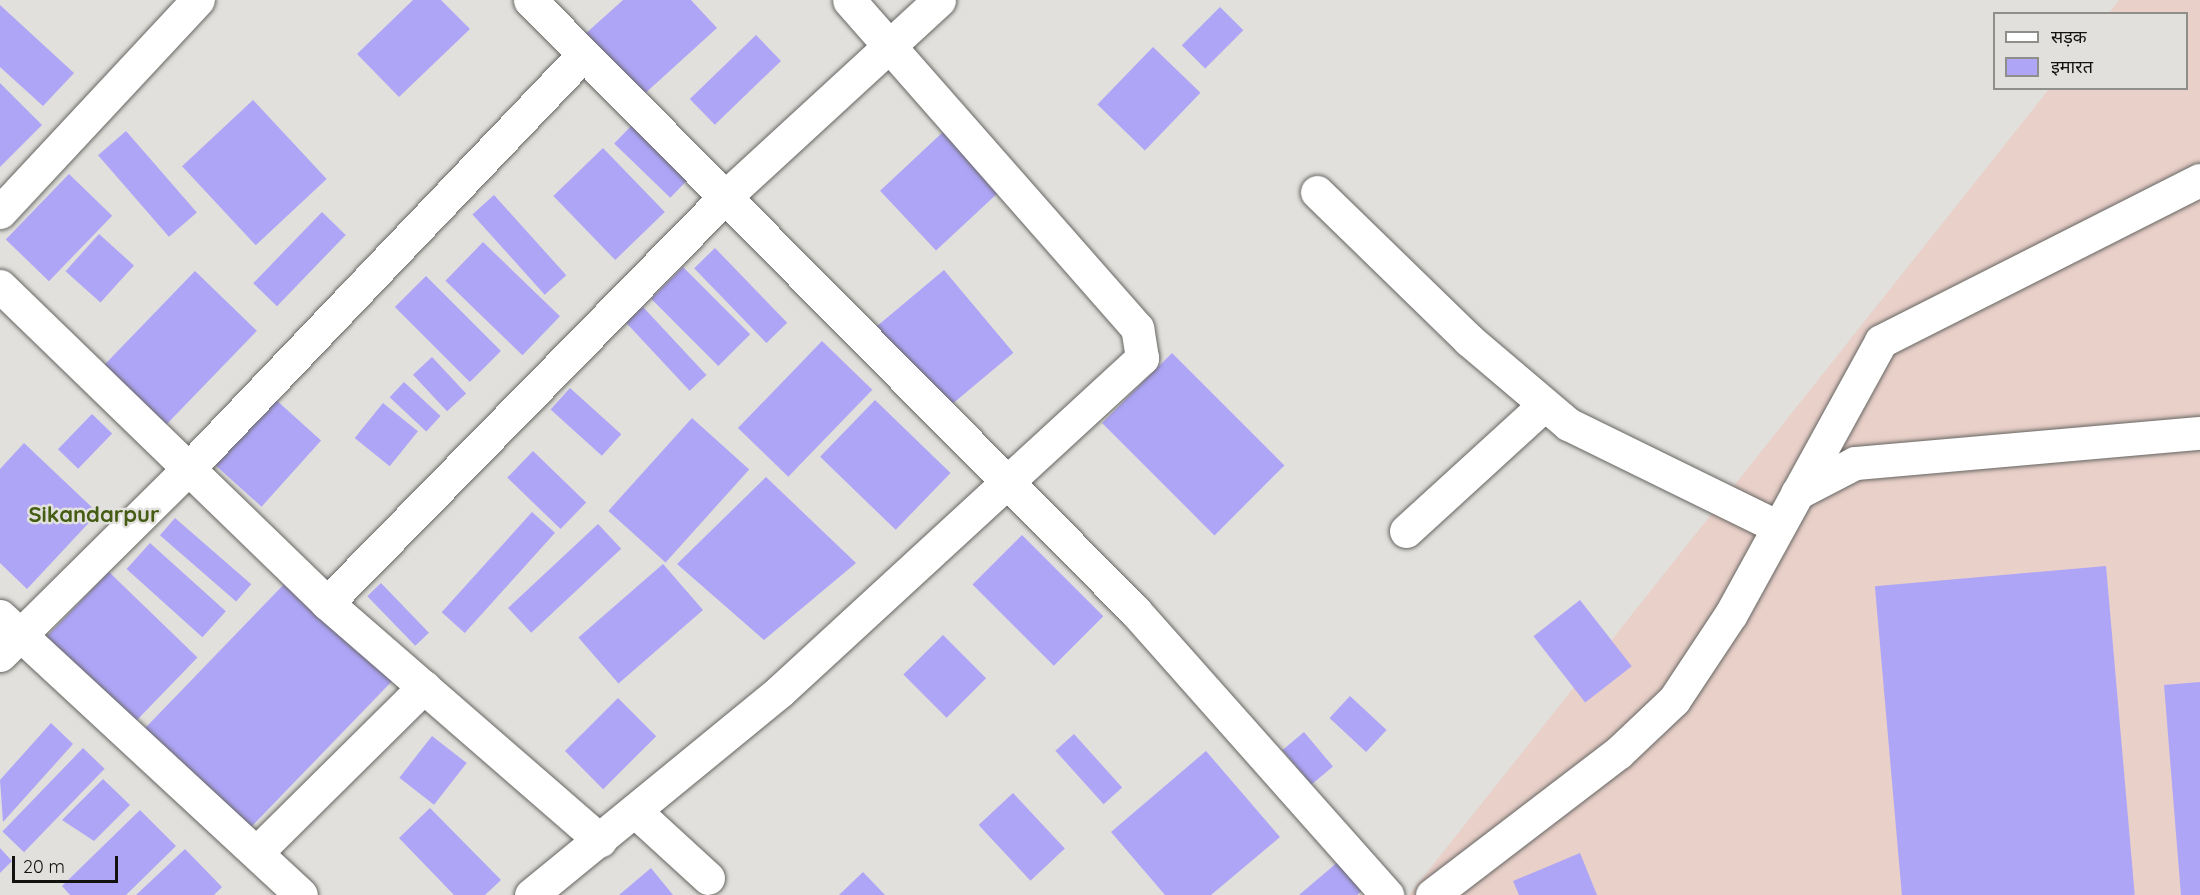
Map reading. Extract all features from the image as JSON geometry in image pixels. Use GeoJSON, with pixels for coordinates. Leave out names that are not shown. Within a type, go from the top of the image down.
{"type":"FeatureCollection","features":[{"type":"Feature","properties":{"kind":"street"},"geometry":{"type":"LineString","coordinates":[[0,212],[198,0]]}},
{"type":"Feature","properties":{"kind":"street"},"geometry":{"type":"LineString","coordinates":[[530,0],[1006,484],[1135,611],[1387,895]]}},
{"type":"Feature","properties":{"kind":"street"},"geometry":{"type":"LineString","coordinates":[[531,895],[780,691],[1142,358],[1142,338],[849,0]]}},
{"type":"Feature","properties":{"kind":"street"},"geometry":{"type":"LineString","coordinates":[[327,603],[724,198],[892,48],[939,0]]}},
{"type":"Feature","properties":{"kind":"street"},"geometry":{"type":"LineString","coordinates":[[301,895],[257,852],[6,635],[188,469],[583,55]]}},
{"type":"Feature","properties":{"kind":"street"},"geometry":{"type":"LineString","coordinates":[[1432,895],[1618,753],[1674,700],[1778,527],[1881,341],[2200,180]]}},
{"type":"Feature","properties":{"kind":"street"},"geometry":{"type":"LineString","coordinates":[[1317,192],[1544,405],[1586,436],[1778,527]]}},
{"type":"Feature","properties":{"kind":"street"},"geometry":{"type":"LineString","coordinates":[[0,286],[327,603],[600,840]]}},
{"type":"Feature","properties":{"kind":"street"},"geometry":{"type":"LineString","coordinates":[[1406,531],[1544,405]]}},
{"type":"Feature","properties":{"kind":"street"},"geometry":{"type":"LineString","coordinates":[[1797,493],[1855,463],[2200,433]]}},
{"type":"Feature","properties":{"kind":"street"},"geometry":{"type":"LineString","coordinates":[[257,852],[424,687]]}},
{"type":"Feature","properties":{"kind":"street"},"geometry":{"type":"LineString","coordinates":[[635,810],[708,878]]}},
{"type":"Feature","properties":{"kind":"shaded area"},"geometry":{"type":"Polygon","coordinates":[[[2119,0],[2200,0],[2200,895],[1409,895],[2048,90],[2188,90],[2188,12],[2110,12],[2119,0]]]}},
{"type":"Feature","properties":{"kind":"building"},"geometry":{"type":"Polygon","coordinates":[[[413,0],[441,0],[470,29],[399,97],[357,54],[413,0]]]}},
{"type":"Feature","properties":{"kind":"building"},"geometry":{"type":"Polygon","coordinates":[[[623,0],[691,0],[717,28],[641,97],[584,35],[623,0]]]}},
{"type":"Feature","properties":{"kind":"building"},"geometry":{"type":"Polygon","coordinates":[[[0,5],[74,73],[43,106],[0,67],[0,5]]]}},
{"type":"Feature","properties":{"kind":"building"},"geometry":{"type":"Polygon","coordinates":[[[1220,7],[1243,30],[1205,69],[1182,45],[1220,7]]]}},
{"type":"Feature","properties":{"kind":"building"},"geometry":{"type":"Polygon","coordinates":[[[756,35],[781,61],[715,125],[690,99],[756,35]]]}},
{"type":"Feature","properties":{"kind":"building"},"geometry":{"type":"Polygon","coordinates":[[[1153,47],[1200,93],[1145,150],[1097,105],[1153,47]]]}},
{"type":"Feature","properties":{"kind":"building"},"geometry":{"type":"Polygon","coordinates":[[[0,83],[42,125],[0,167],[0,83]]]}},
{"type":"Feature","properties":{"kind":"building"},"geometry":{"type":"Polygon","coordinates":[[[253,100],[327,179],[256,245],[182,166],[253,100]]]}},
{"type":"Feature","properties":{"kind":"building"},"geometry":{"type":"Polygon","coordinates":[[[635,122],[691,176],[670,198],[614,144],[635,122]]]}},
{"type":"Feature","properties":{"kind":"building"},"geometry":{"type":"Polygon","coordinates":[[[126,131],[197,213],[169,237],[98,155],[126,131]]]}},
{"type":"Feature","properties":{"kind":"building"},"geometry":{"type":"Polygon","coordinates":[[[943,132],[999,192],[936,251],[880,191],[943,132]]]}},
{"type":"Feature","properties":{"kind":"building"},"geometry":{"type":"Polygon","coordinates":[[[603,148],[665,212],[615,260],[553,196],[603,148]]]}},
{"type":"Feature","properties":{"kind":"building"},"geometry":{"type":"Polygon","coordinates":[[[69,174],[112,216],[49,281],[6,239],[69,174]]]}},
{"type":"Feature","properties":{"kind":"building"},"geometry":{"type":"Polygon","coordinates":[[[494,195],[566,275],[545,295],[472,214],[494,195]]]}},
{"type":"Feature","properties":{"kind":"building"},"geometry":{"type":"Polygon","coordinates":[[[322,212],[346,235],[277,306],[253,283],[322,212]]]}},
{"type":"Feature","properties":{"kind":"building"},"geometry":{"type":"Polygon","coordinates":[[[99,234],[134,265],[100,303],[66,271],[99,234]]]}},
{"type":"Feature","properties":{"kind":"building"},"geometry":{"type":"Polygon","coordinates":[[[483,242],[560,316],[522,355],[445,281],[483,242]]]}},
{"type":"Feature","properties":{"kind":"building"},"geometry":{"type":"Polygon","coordinates":[[[715,248],[787,323],[766,343],[694,268],[715,248]]]}},
{"type":"Feature","properties":{"kind":"building"},"geometry":{"type":"Polygon","coordinates":[[[683,267],[750,334],[718,366],[651,299],[683,267]]]}},
{"type":"Feature","properties":{"kind":"building"},"geometry":{"type":"Polygon","coordinates":[[[944,270],[1013,353],[939,415],[870,332],[944,270]]]}},
{"type":"Feature","properties":{"kind":"building"},"geometry":{"type":"Polygon","coordinates":[[[195,271],[257,331],[160,431],[98,372],[195,271]]]}},
{"type":"Feature","properties":{"kind":"building"},"geometry":{"type":"Polygon","coordinates":[[[426,276],[501,351],[470,382],[395,307],[426,276]]]}},
{"type":"Feature","properties":{"kind":"building"},"geometry":{"type":"Polygon","coordinates":[[[643,307],[706,375],[690,391],[626,323],[643,307]]]}},
{"type":"Feature","properties":{"kind":"building"},"geometry":{"type":"Polygon","coordinates":[[[822,341],[872,390],[788,477],[738,428],[822,341]]]}},
{"type":"Feature","properties":{"kind":"building"},"geometry":{"type":"Polygon","coordinates":[[[1172,353],[1284,465],[1214,535],[1102,423],[1172,353]]]}},
{"type":"Feature","properties":{"kind":"building"},"geometry":{"type":"Polygon","coordinates":[[[432,357],[466,394],[447,411],[413,375],[432,357]]]}},
{"type":"Feature","properties":{"kind":"building"},"geometry":{"type":"Polygon","coordinates":[[[404,382],[441,416],[426,431],[390,397],[404,382]]]}},
{"type":"Feature","properties":{"kind":"building"},"geometry":{"type":"Polygon","coordinates":[[[570,388],[621,434],[602,456],[551,410],[570,388]]]}},
{"type":"Feature","properties":{"kind":"building"},"geometry":{"type":"Polygon","coordinates":[[[275,399],[321,440],[262,507],[215,465],[275,399]]]}},
{"type":"Feature","properties":{"kind":"building"},"geometry":{"type":"Polygon","coordinates":[[[875,400],[951,473],[896,530],[820,457],[875,400]]]}},
{"type":"Feature","properties":{"kind":"building"},"geometry":{"type":"Polygon","coordinates":[[[383,403],[418,431],[390,466],[355,438],[383,403]]]}},
{"type":"Feature","properties":{"kind":"building"},"geometry":{"type":"Polygon","coordinates":[[[92,414],[112,433],[78,469],[58,449],[92,414]]]}},
{"type":"Feature","properties":{"kind":"building"},"geometry":{"type":"Polygon","coordinates":[[[692,418],[749,470],[666,562],[608,511],[692,418]]]}},
{"type":"Feature","properties":{"kind":"building"},"geometry":{"type":"Polygon","coordinates":[[[24,443],[98,513],[27,589],[0,563],[0,469],[24,443]]]}},
{"type":"Feature","properties":{"kind":"building"},"geometry":{"type":"Polygon","coordinates":[[[533,451],[586,502],[561,529],[507,478],[533,451]]]}},
{"type":"Feature","properties":{"kind":"building"},"geometry":{"type":"Polygon","coordinates":[[[766,477],[856,563],[764,640],[677,564],[766,477]]]}},
{"type":"Feature","properties":{"kind":"building"},"geometry":{"type":"Polygon","coordinates":[[[532,512],[555,533],[465,633],[442,612],[532,512]]]}},
{"type":"Feature","properties":{"kind":"building"},"geometry":{"type":"Polygon","coordinates":[[[175,518],[251,584],[236,602],[160,535],[175,518]]]}},
{"type":"Feature","properties":{"kind":"building"},"geometry":{"type":"Polygon","coordinates":[[[598,524],[621,549],[531,633],[508,608],[598,524]]]}},
{"type":"Feature","properties":{"kind":"building"},"geometry":{"type":"Polygon","coordinates":[[[1022,535],[1103,616],[1054,666],[973,584],[1022,535]]]}},
{"type":"Feature","properties":{"kind":"building"},"geometry":{"type":"Polygon","coordinates":[[[150,543],[226,611],[202,637],[127,569],[150,543]]]}},
{"type":"Feature","properties":{"kind":"building"},"geometry":{"type":"Polygon","coordinates":[[[663,564],[703,610],[618,684],[578,637],[663,564]]]}},
{"type":"Feature","properties":{"kind":"building"},"geometry":{"type":"Polygon","coordinates":[[[2106,566],[2135,895],[1902,895],[1875,586],[2106,566]]]}},
{"type":"Feature","properties":{"kind":"building"},"geometry":{"type":"Polygon","coordinates":[[[109,572],[197,657],[133,724],[44,639],[109,572]]]}},
{"type":"Feature","properties":{"kind":"building"},"geometry":{"type":"Polygon","coordinates":[[[291,577],[395,678],[242,837],[137,736],[291,577]]]}},
{"type":"Feature","properties":{"kind":"building"},"geometry":{"type":"Polygon","coordinates":[[[381,583],[429,633],[415,646],[367,596],[381,583]]]}},
{"type":"Feature","properties":{"kind":"building"},"geometry":{"type":"Polygon","coordinates":[[[1580,600],[1632,666],[1585,703],[1534,636],[1580,600]]]}},
{"type":"Feature","properties":{"kind":"building"},"geometry":{"type":"Polygon","coordinates":[[[943,635],[986,678],[947,718],[903,675],[943,635]]]}},
{"type":"Feature","properties":{"kind":"building"},"geometry":{"type":"Polygon","coordinates":[[[2200,682],[2200,895],[2181,895],[2164,685],[2200,682]]]}},
{"type":"Feature","properties":{"kind":"building"},"geometry":{"type":"Polygon","coordinates":[[[1350,696],[1387,730],[1366,752],[1330,718],[1350,696]]]}},
{"type":"Feature","properties":{"kind":"building"},"geometry":{"type":"Polygon","coordinates":[[[618,698],[656,736],[603,789],[565,751],[618,698]]]}},
{"type":"Feature","properties":{"kind":"building"},"geometry":{"type":"Polygon","coordinates":[[[51,723],[73,744],[3,822],[0,780],[51,723]]]}},
{"type":"Feature","properties":{"kind":"building"},"geometry":{"type":"Polygon","coordinates":[[[1304,732],[1333,766],[1311,784],[1283,750],[1304,732]]]}},
{"type":"Feature","properties":{"kind":"building"},"geometry":{"type":"Polygon","coordinates":[[[1074,734],[1122,788],[1104,804],[1055,751],[1074,734]]]}},
{"type":"Feature","properties":{"kind":"building"},"geometry":{"type":"Polygon","coordinates":[[[432,736],[467,763],[434,805],[399,778],[432,736]]]}},
{"type":"Feature","properties":{"kind":"building"},"geometry":{"type":"Polygon","coordinates":[[[83,748],[105,769],[24,852],[2,831],[83,748]]]}},
{"type":"Feature","properties":{"kind":"building"},"geometry":{"type":"Polygon","coordinates":[[[1206,751],[1280,837],[1211,895],[1165,895],[1111,832],[1206,751]]]}},
{"type":"Feature","properties":{"kind":"building"},"geometry":{"type":"Polygon","coordinates":[[[103,779],[130,805],[94,841],[62,820],[103,779]]]}},
{"type":"Feature","properties":{"kind":"building"},"geometry":{"type":"Polygon","coordinates":[[[1013,793],[1065,849],[1030,881],[979,825],[1013,793]]]}},
{"type":"Feature","properties":{"kind":"building"},"geometry":{"type":"Polygon","coordinates":[[[430,808],[501,880],[485,895],[454,895],[399,838],[430,808]]]}},
{"type":"Feature","properties":{"kind":"building"},"geometry":{"type":"Polygon","coordinates":[[[140,810],[176,846],[126,895],[70,895],[62,886],[140,810]]]}},
{"type":"Feature","properties":{"kind":"building"},"geometry":{"type":"Polygon","coordinates":[[[0,848],[12,861],[0,873],[0,848]]]}},
{"type":"Feature","properties":{"kind":"building"},"geometry":{"type":"Polygon","coordinates":[[[185,849],[222,887],[214,895],[136,895],[185,849]]]}},
{"type":"Feature","properties":{"kind":"building"},"geometry":{"type":"Polygon","coordinates":[[[1580,853],[1597,895],[1519,895],[1513,881],[1580,853]]]}},
{"type":"Feature","properties":{"kind":"building"},"geometry":{"type":"Polygon","coordinates":[[[1339,861],[1363,890],[1357,895],[1299,895],[1339,861]]]}},
{"type":"Feature","properties":{"kind":"building"},"geometry":{"type":"Polygon","coordinates":[[[651,868],[673,895],[619,895],[651,868]]]}},
{"type":"Feature","properties":{"kind":"building"},"geometry":{"type":"Polygon","coordinates":[[[863,872],[885,895],[839,895],[863,872]]]}},
{"type":"Feature","properties":{"kind":"district","name":"Sikandarpur"},"geometry":{"type":"Point","coordinates":[94,515]}}]}
